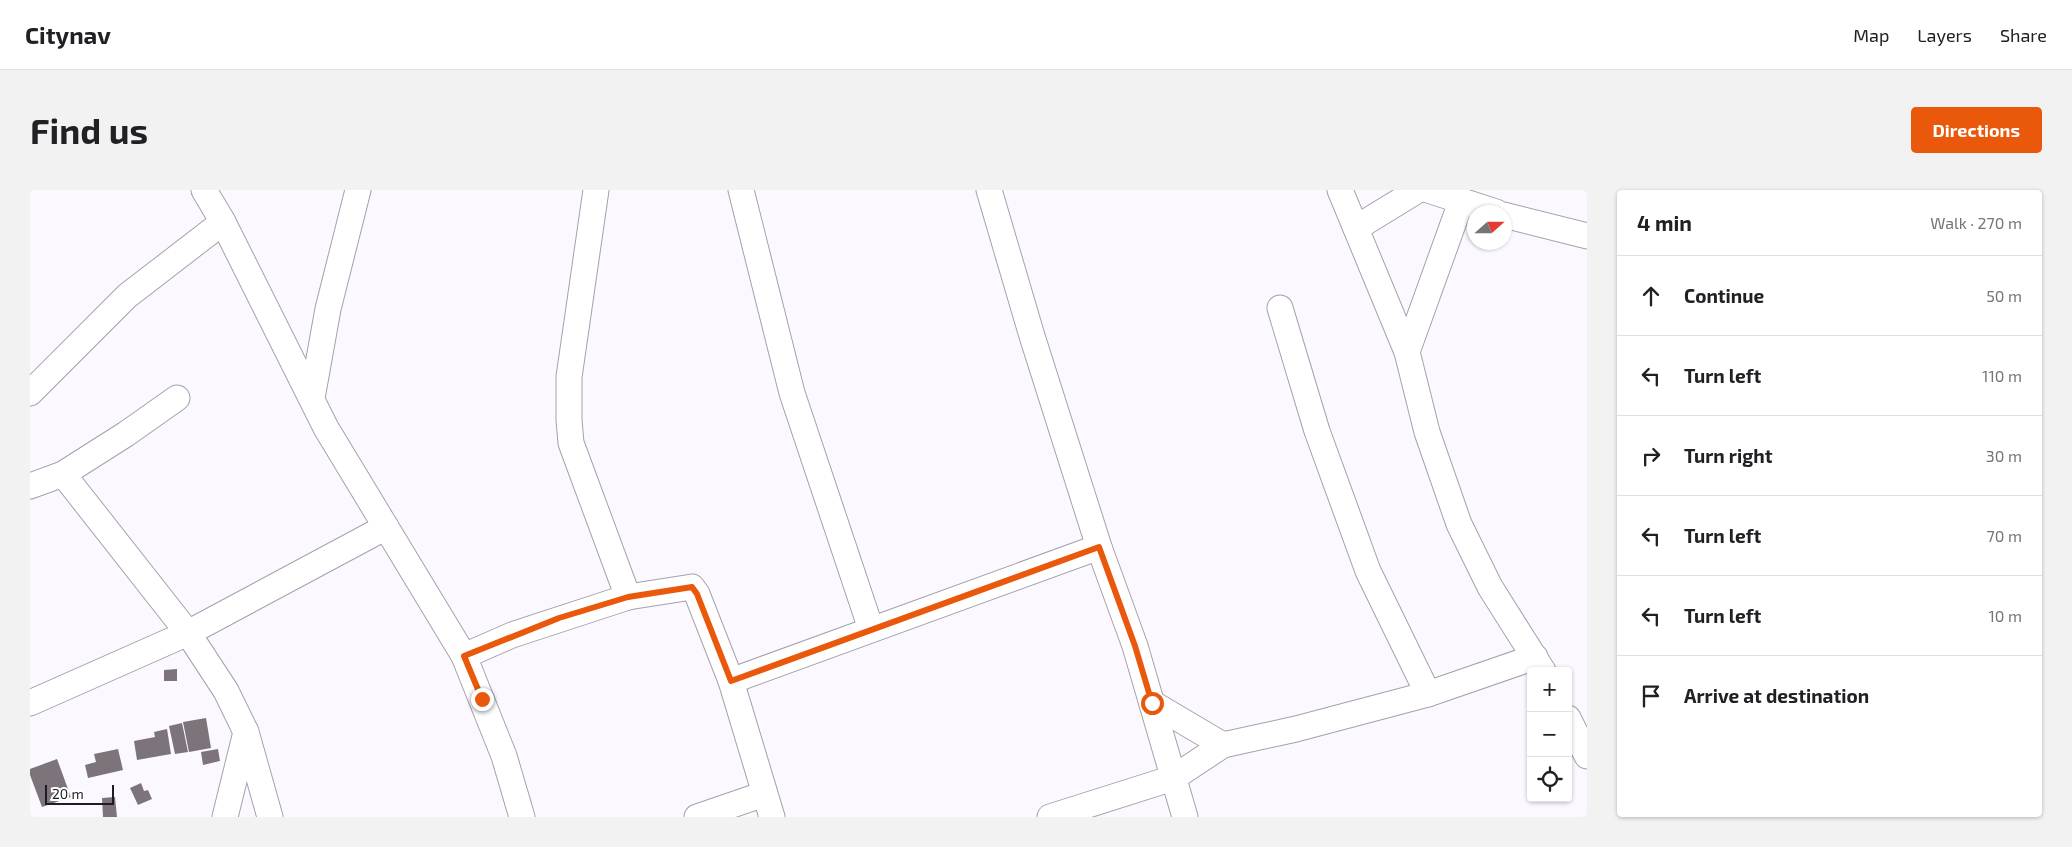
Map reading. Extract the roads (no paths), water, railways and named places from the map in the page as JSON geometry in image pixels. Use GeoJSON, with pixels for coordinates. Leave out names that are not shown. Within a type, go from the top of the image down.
{"type":"FeatureCollection","features":[{"type":"Feature","properties":{"kind":"street"},"geometry":{"type":"LineString","coordinates":[[204,190],[223,222],[326,428],[464,656],[504,756],[522,817]]}},
{"type":"Feature","properties":{"kind":"street"},"geometry":{"type":"LineString","coordinates":[[312,398],[328,309],[358,190]]}},
{"type":"Feature","properties":{"kind":"street"},"geometry":{"type":"LineString","coordinates":[[596,190],[570,376],[569,420],[571,443],[628,597]]}},
{"type":"Feature","properties":{"kind":"street"},"geometry":{"type":"LineString","coordinates":[[740,190],[792,393],[871,629]]}},
{"type":"Feature","properties":{"kind":"street"},"geometry":{"type":"LineString","coordinates":[[989,190],[1032,336],[1099,547],[1135,646],[1185,817]]}},
{"type":"Feature","properties":{"kind":"street"},"geometry":{"type":"LineString","coordinates":[[1050,817],[1173,778],[1223,744],[1296,729],[1539,664],[1490,588],[1459,524],[1427,432],[1407,352],[1340,190]]}},
{"type":"Feature","properties":{"kind":"street"},"geometry":{"type":"LineString","coordinates":[[1356,228],[1418,190]]}},
{"type":"Feature","properties":{"kind":"street"},"geometry":{"type":"LineString","coordinates":[[1428,190],[1472,205]]}},
{"type":"Feature","properties":{"kind":"street"},"geometry":{"type":"LineString","coordinates":[[1407,352],[1461,202]]}},
{"type":"Feature","properties":{"kind":"street"},"geometry":{"type":"LineString","coordinates":[[1512,217],[1587,236]]}},
{"type":"Feature","properties":{"kind":"street"},"geometry":{"type":"LineString","coordinates":[[30,393],[127,296],[223,222]]}},
{"type":"Feature","properties":{"kind":"street"},"geometry":{"type":"LineString","coordinates":[[1280,308],[1316,431],[1368,572],[1428,694]]}},
{"type":"Feature","properties":{"kind":"street"},"geometry":{"type":"LineString","coordinates":[[30,486],[63,474],[126,434],[177,398]]}},
{"type":"Feature","properties":{"kind":"street"},"geometry":{"type":"LineString","coordinates":[[63,474],[188,634],[226,691],[246,732],[270,817]]}},
{"type":"Feature","properties":{"kind":"street"},"geometry":{"type":"LineString","coordinates":[[30,703],[188,634],[386,526]]}},
{"type":"Feature","properties":{"kind":"street"},"geometry":{"type":"LineString","coordinates":[[731,681],[1099,547]]}},
{"type":"Feature","properties":{"kind":"street"},"geometry":{"type":"LineString","coordinates":[[464,656],[559,618],[628,597],[692,587],[697,594],[731,681],[768,806],[697,817]]}},
{"type":"Feature","properties":{"kind":"street"},"geometry":{"type":"LineString","coordinates":[[1152,703],[1223,744]]}},
{"type":"Feature","properties":{"kind":"street"},"geometry":{"type":"LineString","coordinates":[[1572,726],[1587,756]]}},
{"type":"Feature","properties":{"kind":"street"},"geometry":{"type":"LineString","coordinates":[[225,817],[246,732]]}}]}
